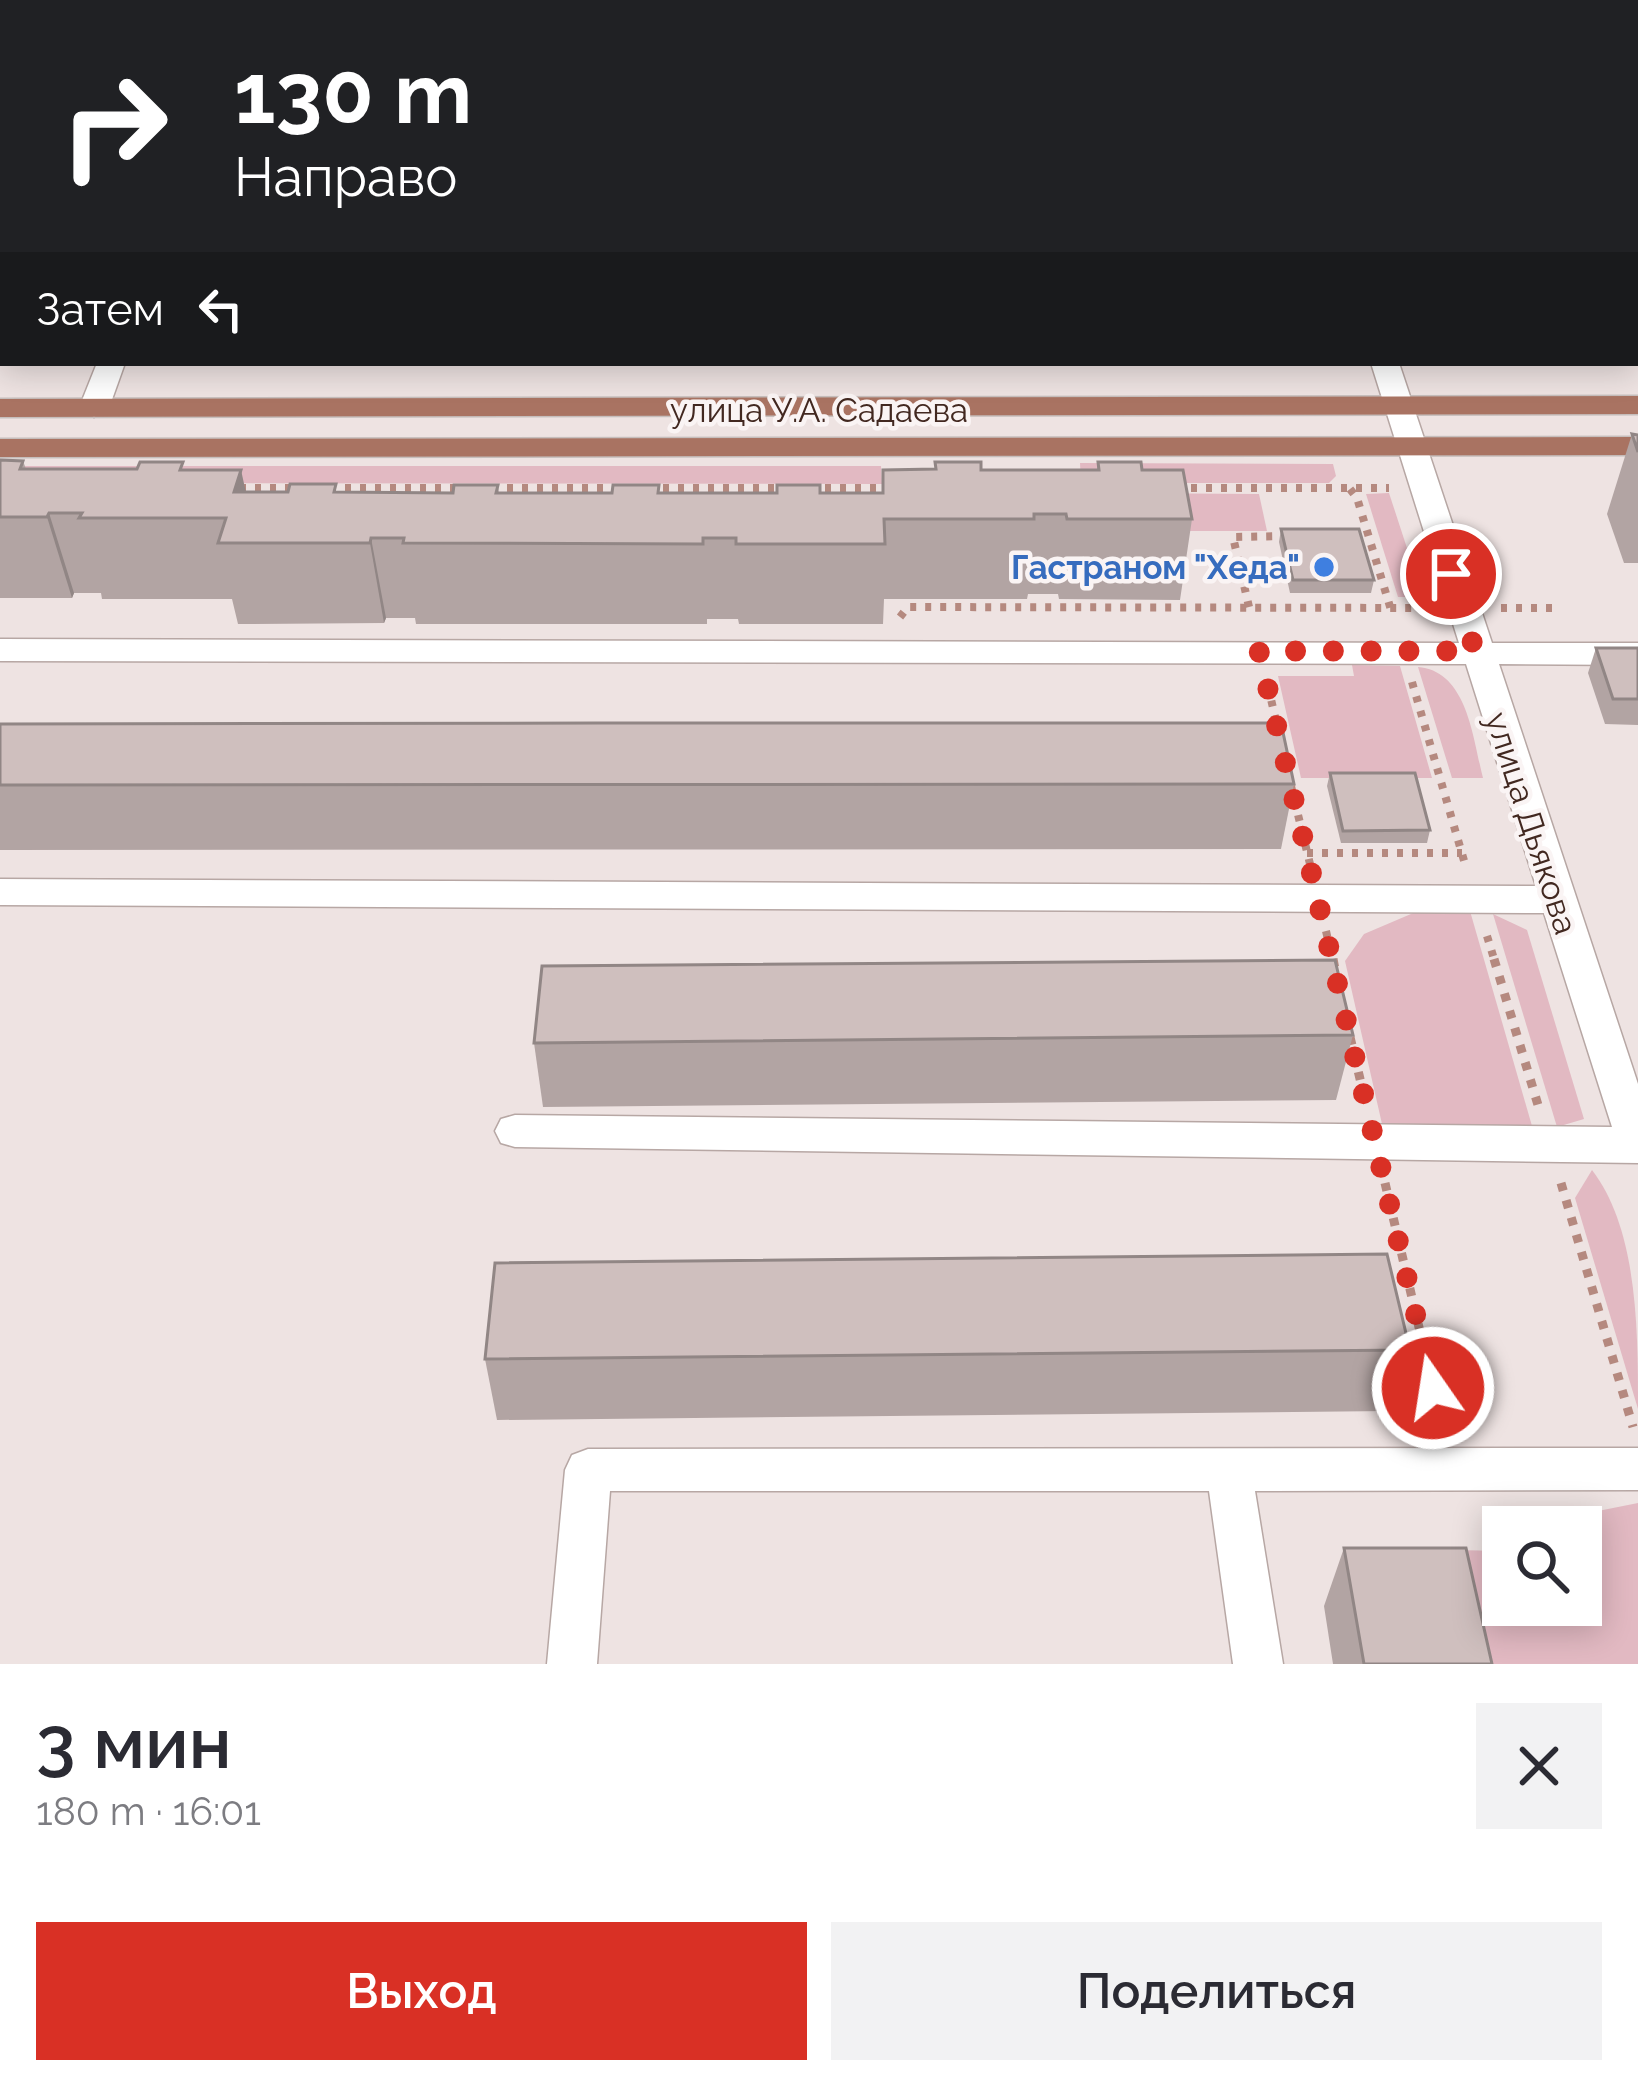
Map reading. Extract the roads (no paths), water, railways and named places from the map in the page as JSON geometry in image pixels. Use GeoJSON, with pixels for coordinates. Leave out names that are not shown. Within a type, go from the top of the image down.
{"type":"FeatureCollection","features":[{"type":"Feature","properties":{"kind":"main road","name":"улица У.А. Садаева"},"geometry":{"type":"LineString","coordinates":[[0,408],[1638,405]]}},
{"type":"Feature","properties":{"kind":"main road","name":"улица У.А. Садаева"},"geometry":{"type":"LineString","coordinates":[[0,448],[1638,446]]}},
{"type":"Feature","properties":{"kind":"street"},"geometry":{"type":"LineString","coordinates":[[94,408],[110,366]]}},
{"type":"Feature","properties":{"kind":"street","name":"улица Дьякова"},"geometry":{"type":"LineString","coordinates":[[1386,366],[1638,1145]]}},
{"type":"Feature","properties":{"kind":"street"},"geometry":{"type":"LineString","coordinates":[[0,650],[1638,654]]}},
{"type":"Feature","properties":{"kind":"street"},"geometry":{"type":"LineString","coordinates":[[0,892],[1558,900]]}},
{"type":"Feature","properties":{"kind":"street"},"geometry":{"type":"LineString","coordinates":[[515,1131],[1638,1145]]}},
{"type":"Feature","properties":{"kind":"street"},"geometry":{"type":"LineString","coordinates":[[572,1664],[588,1470],[1638,1469]]}},
{"type":"Feature","properties":{"kind":"street"},"geometry":{"type":"LineString","coordinates":[[1229,1470],[1258,1664]]}},
{"type":"Feature","properties":{"kind":"place","name":"Гастраном \"Хеда\""},"geometry":{"type":"Point","coordinates":[1324,567]}}]}
